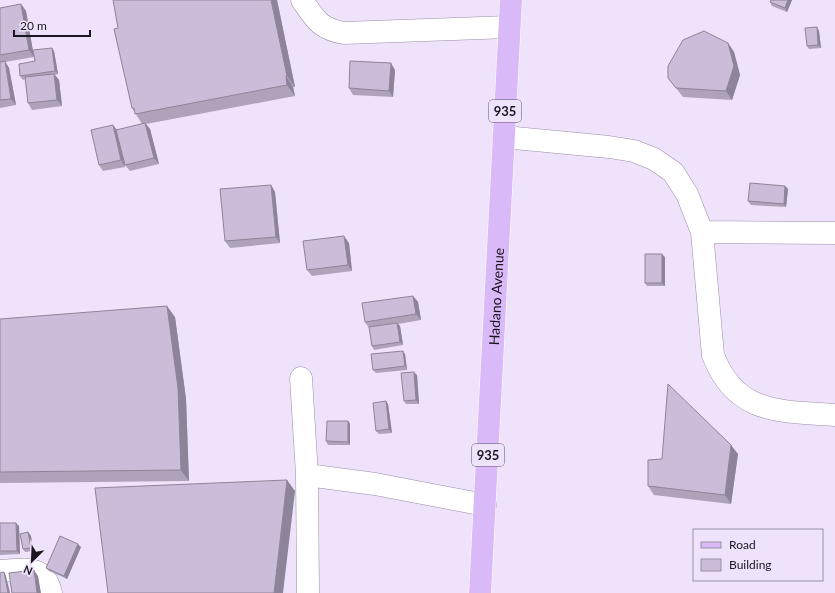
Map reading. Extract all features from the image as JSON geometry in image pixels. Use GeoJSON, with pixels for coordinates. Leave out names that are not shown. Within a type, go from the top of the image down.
{"type":"FeatureCollection","features":[{"type":"Feature","properties":{"kind":"main road","name":"Hadano Avenue"},"geometry":{"type":"LineString","coordinates":[[480,593],[511,0]]}},
{"type":"Feature","properties":{"kind":"street"},"geometry":{"type":"LineString","coordinates":[[302,0],[312,15],[325,29],[344,33],[509,27]]}},
{"type":"Feature","properties":{"kind":"street"},"geometry":{"type":"LineString","coordinates":[[504,137],[609,147],[634,151],[654,159],[673,172],[687,194],[702,232],[713,355],[720,373],[734,389],[748,401],[771,409],[835,415]]}},
{"type":"Feature","properties":{"kind":"street"},"geometry":{"type":"LineString","coordinates":[[702,232],[835,233]]}},
{"type":"Feature","properties":{"kind":"street"},"geometry":{"type":"LineString","coordinates":[[301,378],[307,475],[308,593]]}},
{"type":"Feature","properties":{"kind":"street"},"geometry":{"type":"LineString","coordinates":[[307,475],[375,484],[485,505]]}},
{"type":"Feature","properties":{"kind":"street"},"geometry":{"type":"LineString","coordinates":[[0,571],[34,570],[43,575],[46,579],[51,593]]}},
{"type":"Feature","properties":{"kind":"building"},"geometry":{"type":"Polygon","coordinates":[[[113,0],[271,0],[287,76],[287,85],[135,114],[134,108],[132,108],[114,29],[118,28],[113,0]]]}},
{"type":"Feature","properties":{"kind":"building"},"geometry":{"type":"Polygon","coordinates":[[[771,0],[788,0],[785,8],[770,2],[771,0]]]}},
{"type":"Feature","properties":{"kind":"building"},"geometry":{"type":"Polygon","coordinates":[[[21,4],[29,50],[0,55],[0,8],[21,4]]]}},
{"type":"Feature","properties":{"kind":"building"},"geometry":{"type":"Polygon","coordinates":[[[817,27],[818,45],[807,46],[805,28],[817,27]]]}},
{"type":"Feature","properties":{"kind":"building"},"geometry":{"type":"Polygon","coordinates":[[[704,31],[728,43],[734,66],[726,91],[676,88],[668,78],[668,66],[683,40],[704,31]]]}},
{"type":"Feature","properties":{"kind":"building"},"geometry":{"type":"Polygon","coordinates":[[[52,48],[55,71],[20,76],[19,64],[35,61],[33,50],[52,48]]]}},
{"type":"Feature","properties":{"kind":"building"},"geometry":{"type":"Polygon","coordinates":[[[5,61],[11,99],[0,100],[0,62],[5,61]]]}},
{"type":"Feature","properties":{"kind":"building"},"geometry":{"type":"Polygon","coordinates":[[[350,61],[391,63],[389,91],[349,88],[350,61]]]}},
{"type":"Feature","properties":{"kind":"building"},"geometry":{"type":"Polygon","coordinates":[[[54,74],[57,100],[28,103],[25,77],[54,74]]]}},
{"type":"Feature","properties":{"kind":"building"},"geometry":{"type":"Polygon","coordinates":[[[145,123],[154,158],[125,165],[116,130],[145,123]]]}},
{"type":"Feature","properties":{"kind":"building"},"geometry":{"type":"Polygon","coordinates":[[[113,125],[121,160],[99,165],[91,130],[113,125]]]}},
{"type":"Feature","properties":{"kind":"building"},"geometry":{"type":"Polygon","coordinates":[[[750,183],[785,186],[784,204],[748,201],[750,183]]]}},
{"type":"Feature","properties":{"kind":"building"},"geometry":{"type":"Polygon","coordinates":[[[271,185],[276,237],[225,241],[220,189],[271,185]]]}},
{"type":"Feature","properties":{"kind":"building"},"geometry":{"type":"Polygon","coordinates":[[[344,236],[348,265],[307,270],[303,241],[344,236]]]}},
{"type":"Feature","properties":{"kind":"building"},"geometry":{"type":"Polygon","coordinates":[[[645,254],[662,254],[662,283],[645,283],[645,254]]]}},
{"type":"Feature","properties":{"kind":"building"},"geometry":{"type":"Polygon","coordinates":[[[413,296],[416,314],[365,322],[362,303],[413,296]]]}},
{"type":"Feature","properties":{"kind":"building"},"geometry":{"type":"Polygon","coordinates":[[[167,306],[178,388],[181,470],[0,472],[0,319],[167,306]]]}},
{"type":"Feature","properties":{"kind":"building"},"geometry":{"type":"Polygon","coordinates":[[[397,323],[400,342],[372,346],[369,327],[397,323]]]}},
{"type":"Feature","properties":{"kind":"building"},"geometry":{"type":"Polygon","coordinates":[[[403,351],[405,366],[373,370],[371,354],[403,351]]]}},
{"type":"Feature","properties":{"kind":"building"},"geometry":{"type":"Polygon","coordinates":[[[414,372],[416,400],[404,401],[401,373],[414,372]]]}},
{"type":"Feature","properties":{"kind":"building"},"geometry":{"type":"Polygon","coordinates":[[[668,384],[731,445],[725,495],[648,486],[648,460],[662,459],[668,384]]]}},
{"type":"Feature","properties":{"kind":"building"},"geometry":{"type":"Polygon","coordinates":[[[386,401],[389,429],[376,431],[373,403],[386,401]]]}},
{"type":"Feature","properties":{"kind":"building"},"geometry":{"type":"Polygon","coordinates":[[[327,421],[348,421],[348,442],[326,441],[327,421]]]}},
{"type":"Feature","properties":{"kind":"building"},"geometry":{"type":"Polygon","coordinates":[[[287,480],[274,593],[108,593],[95,488],[287,480]]]}},
{"type":"Feature","properties":{"kind":"building"},"geometry":{"type":"Polygon","coordinates":[[[0,523],[16,523],[17,551],[0,551],[0,523]]]}},
{"type":"Feature","properties":{"kind":"building"},"geometry":{"type":"Polygon","coordinates":[[[28,532],[31,548],[23,549],[20,534],[28,532]]]}},
{"type":"Feature","properties":{"kind":"building"},"geometry":{"type":"Polygon","coordinates":[[[60,536],[78,544],[64,576],[46,568],[60,536]]]}},
{"type":"Feature","properties":{"kind":"building"},"geometry":{"type":"Polygon","coordinates":[[[34,570],[37,593],[12,593],[9,573],[34,570]]]}},
{"type":"Feature","properties":{"kind":"building"},"geometry":{"type":"Polygon","coordinates":[[[4,572],[8,593],[0,593],[0,573],[4,572]]]}}]}
